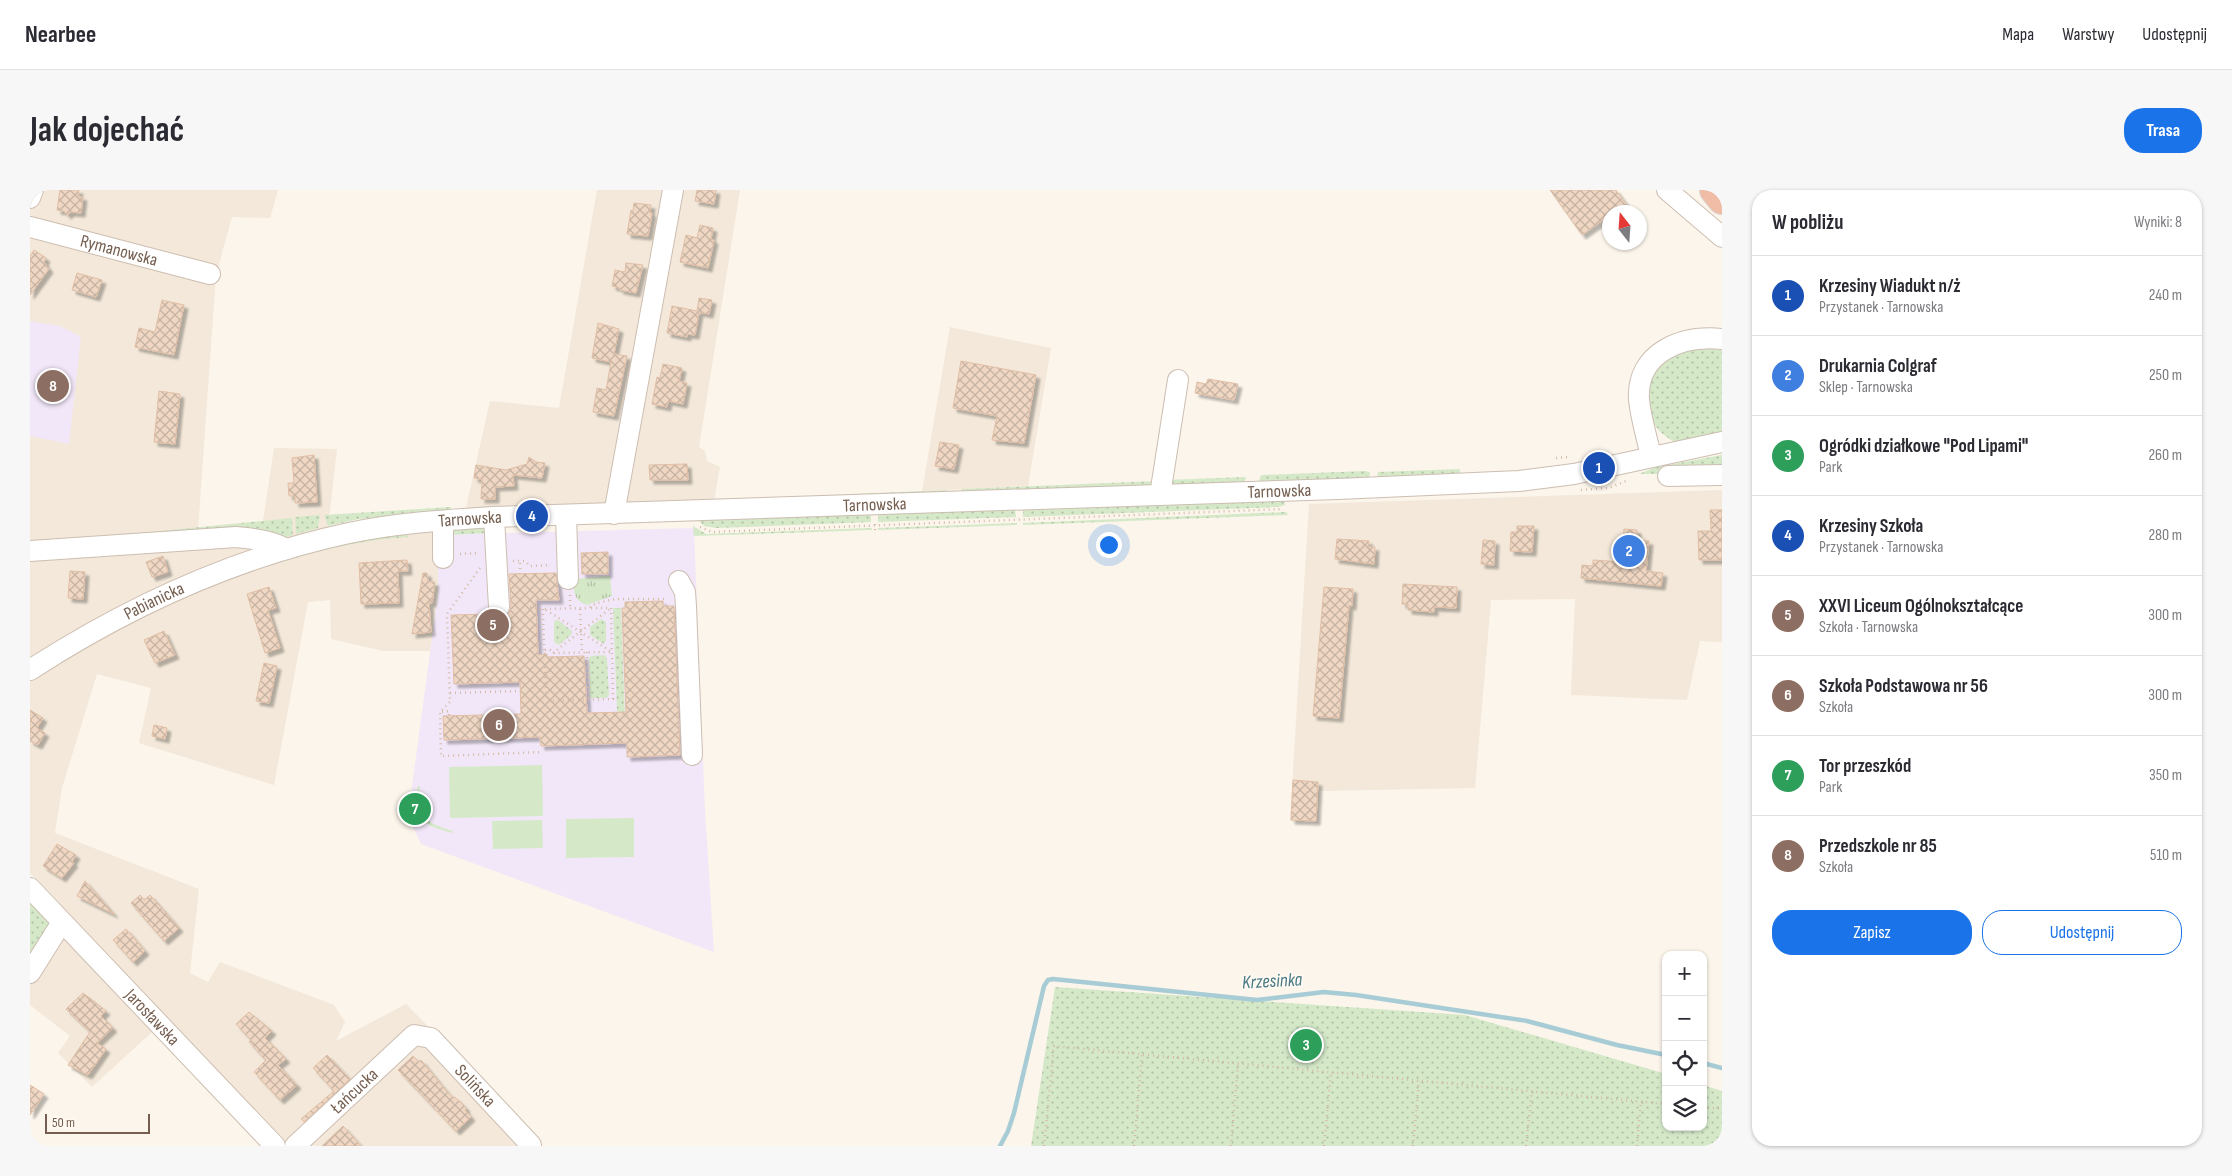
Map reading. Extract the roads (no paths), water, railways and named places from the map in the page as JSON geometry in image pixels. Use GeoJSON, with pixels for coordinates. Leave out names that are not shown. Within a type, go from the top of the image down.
{"type":"FeatureCollection","features":[{"type":"Feature","properties":{"kind":"highway"},"geometry":{"type":"LineString","coordinates":[[1714,190],[1722,200]]}},
{"type":"Feature","properties":{"kind":"street"},"geometry":{"type":"LineString","coordinates":[[30,198],[33,190]]}},
{"type":"Feature","properties":{"kind":"street"},"geometry":{"type":"LineString","coordinates":[[614,514],[673,190]]}},
{"type":"Feature","properties":{"kind":"street"},"geometry":{"type":"LineString","coordinates":[[1667,190],[1722,237]]}},
{"type":"Feature","properties":{"kind":"street","name":"Rymanowska"},"geometry":{"type":"LineString","coordinates":[[30,227],[210,274]]}},
{"type":"Feature","properties":{"kind":"street"},"geometry":{"type":"LineString","coordinates":[[1652,456],[1639,399],[1644,372],[1666,348],[1689,340],[1722,339]]}},
{"type":"Feature","properties":{"kind":"street"},"geometry":{"type":"LineString","coordinates":[[1160,495],[1178,380]]}},
{"type":"Feature","properties":{"kind":"street","name":"Tarnowska"},"geometry":{"type":"LineString","coordinates":[[286,549],[350,533],[443,521],[494,517],[614,514],[652,521],[1160,495],[1518,481],[1570,475],[1722,442]]}},
{"type":"Feature","properties":{"kind":"street"},"geometry":{"type":"LineString","coordinates":[[1668,476],[1722,474]]}},
{"type":"Feature","properties":{"kind":"street"},"geometry":{"type":"LineString","coordinates":[[566,515],[568,572]]}},
{"type":"Feature","properties":{"kind":"street"},"geometry":{"type":"LineString","coordinates":[[494,517],[499,607]]}},
{"type":"Feature","properties":{"kind":"street"},"geometry":{"type":"LineString","coordinates":[[443,521],[443,556]]}},
{"type":"Feature","properties":{"kind":"street"},"geometry":{"type":"LineString","coordinates":[[30,551],[236,538],[260,539],[275,543],[286,549]]}},
{"type":"Feature","properties":{"kind":"street","name":"Pabianicka"},"geometry":{"type":"LineString","coordinates":[[30,670],[92,632],[170,592],[212,574],[286,549]]}},
{"type":"Feature","properties":{"kind":"street"},"geometry":{"type":"LineString","coordinates":[[679,581],[685,592],[692,755]]}},
{"type":"Feature","properties":{"kind":"street","name":"Jarosławska"},"geometry":{"type":"LineString","coordinates":[[30,888],[275,1146]]}},
{"type":"Feature","properties":{"kind":"street"},"geometry":{"type":"LineString","coordinates":[[30,973],[62,922]]}},
{"type":"Feature","properties":{"kind":"street","name":"Solińska"},"geometry":{"type":"LineString","coordinates":[[414,1035],[432,1038],[531,1145]]}},
{"type":"Feature","properties":{"kind":"street","name":"Łańcucka"},"geometry":{"type":"LineString","coordinates":[[295,1146],[414,1035]]}},
{"type":"Feature","properties":{"kind":"waterway","name":"Krzesinka"},"geometry":{"type":"LineString","coordinates":[[1000,1146],[1008,1131],[1014,1113],[1044,986],[1048,980],[1053,979],[1257,1000],[1324,992],[1356,995],[1527,1021],[1617,1045],[1662,1054]]}},
{"type":"Feature","properties":{"kind":"waterway","name":"Krzesinka"},"geometry":{"type":"LineString","coordinates":[[1707,1064],[1722,1068]]}},
{"type":"Feature","properties":{"kind":"place","name":"Przedszkole nr 85"},"geometry":{"type":"Point","coordinates":[53,386]}},
{"type":"Feature","properties":{"kind":"place","name":"Krzesiny Wiadukt n/ż"},"geometry":{"type":"Point","coordinates":[1599,468]}},
{"type":"Feature","properties":{"kind":"place","name":"Krzesiny Szkoła"},"geometry":{"type":"Point","coordinates":[532,516]}},
{"type":"Feature","properties":{"kind":"place","name":"Drukarnia Colgraf"},"geometry":{"type":"Point","coordinates":[1629,551]}},
{"type":"Feature","properties":{"kind":"place","name":"XXVI Liceum Ogólnokształcące"},"geometry":{"type":"Point","coordinates":[493,625]}},
{"type":"Feature","properties":{"kind":"place","name":"Szkoła Podstawowa nr 56"},"geometry":{"type":"Point","coordinates":[499,725]}},
{"type":"Feature","properties":{"kind":"place","name":"Tor przeszkód"},"geometry":{"type":"Point","coordinates":[415,809]}},
{"type":"Feature","properties":{"kind":"place","name":"Ogródki działkowe \"Pod Lipami\""},"geometry":{"type":"Point","coordinates":[1306,1045]}}]}
